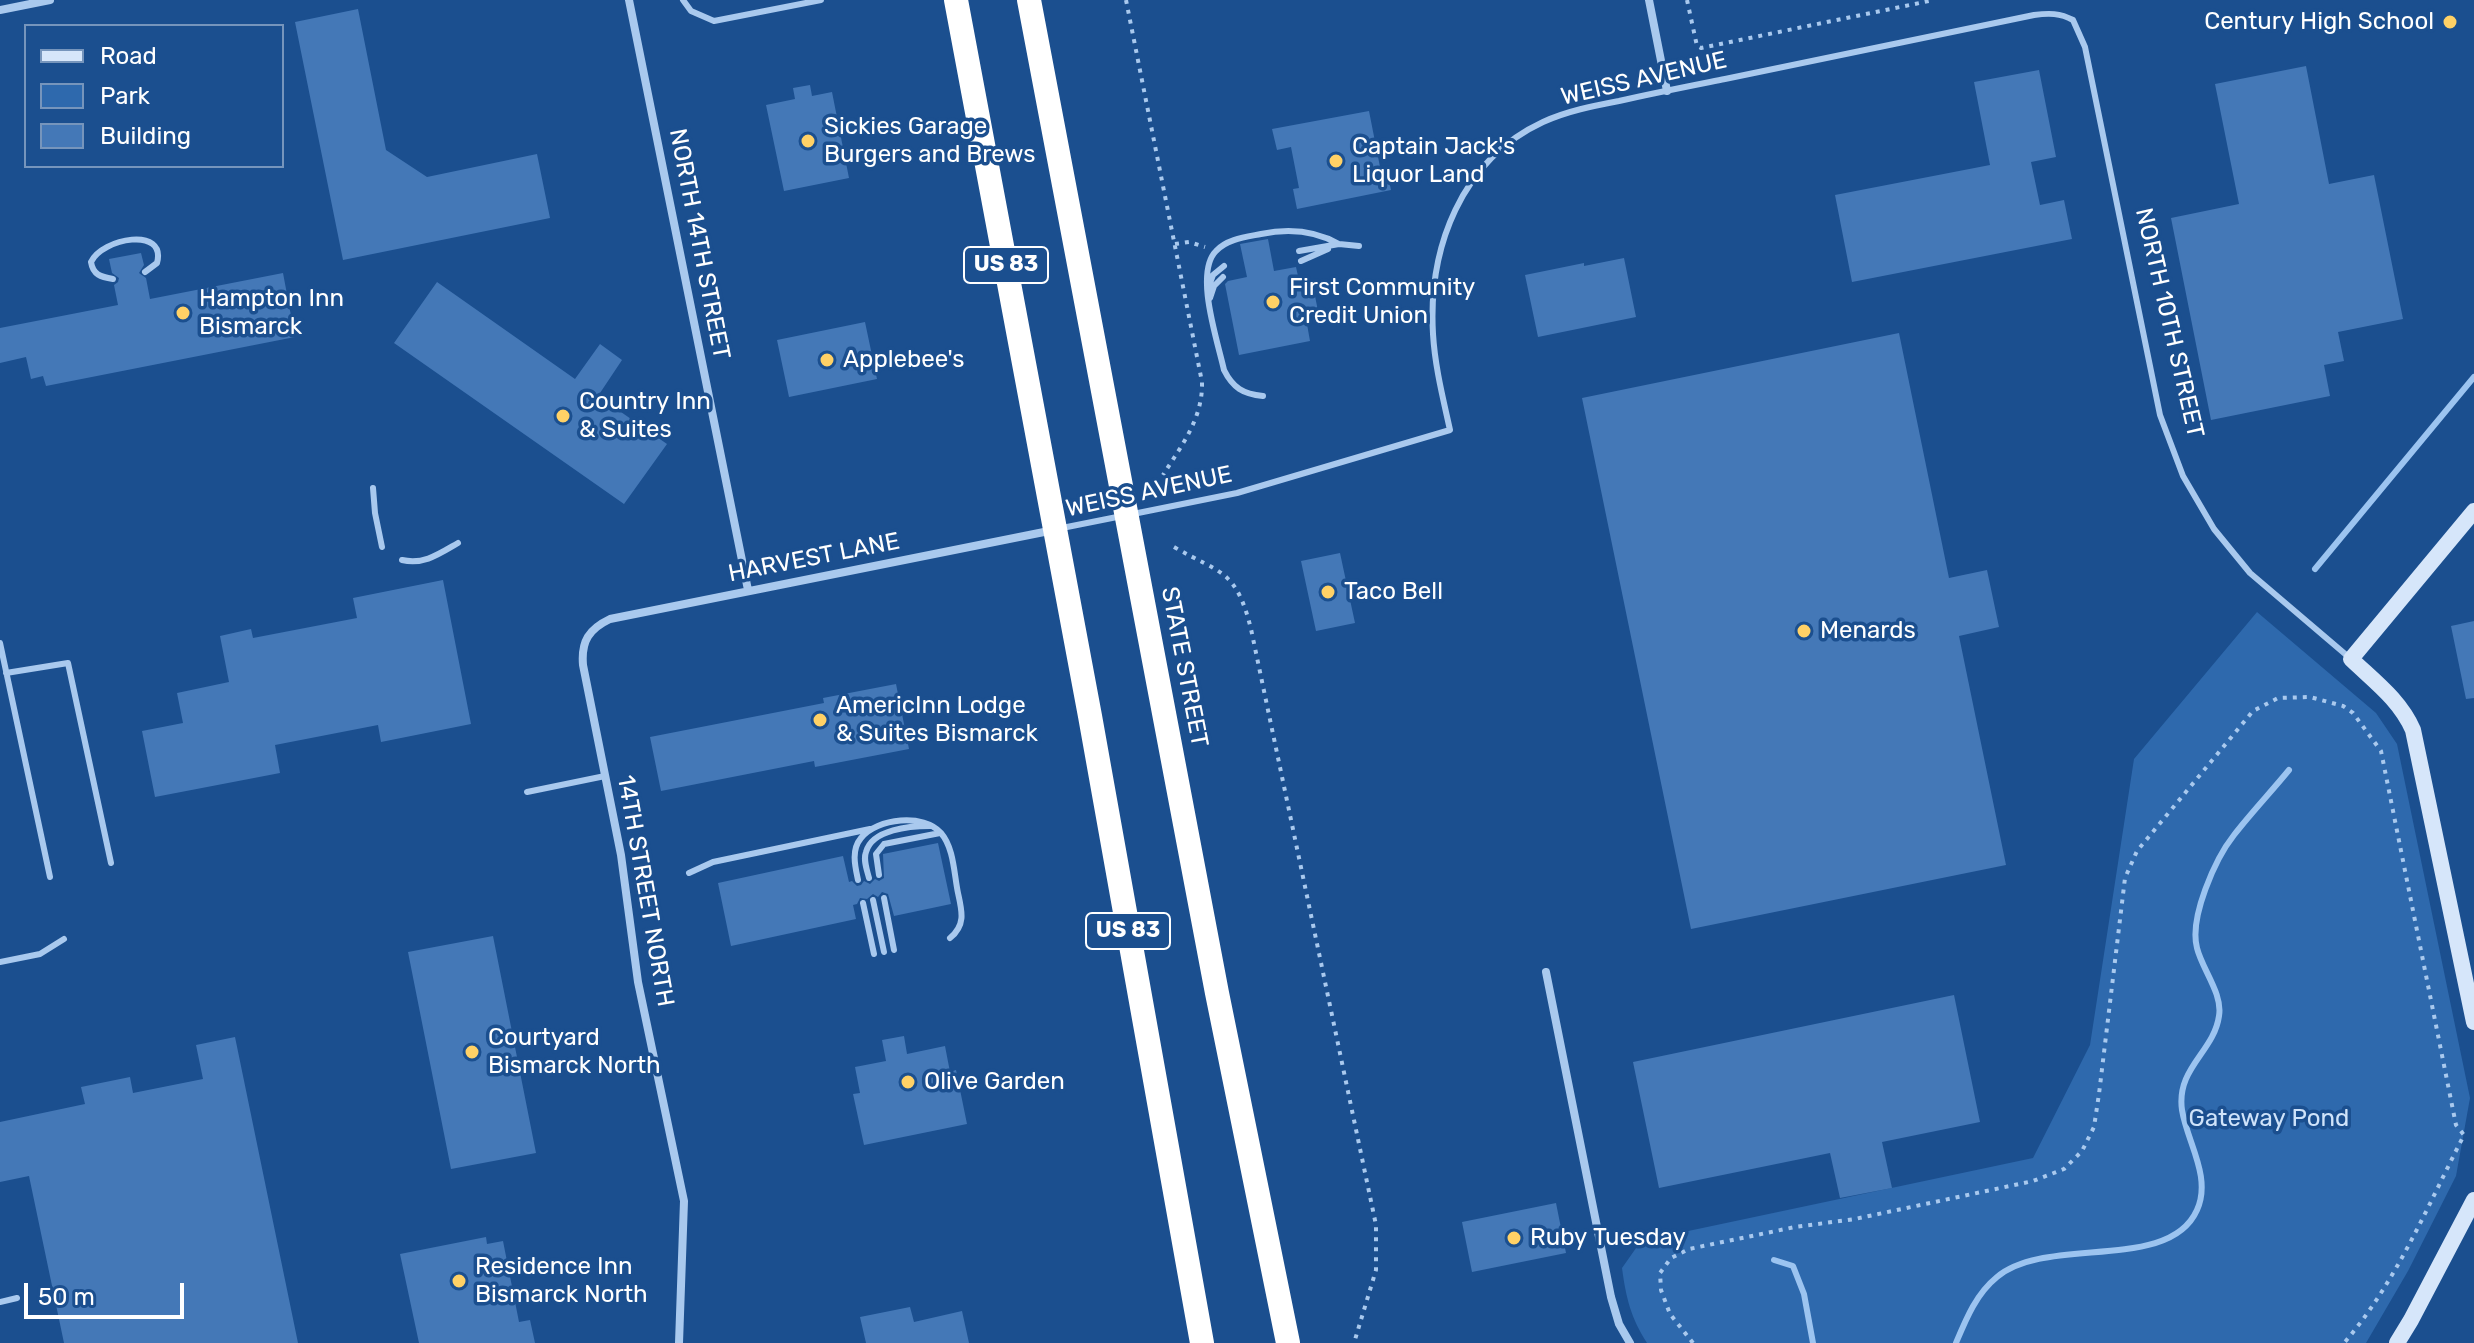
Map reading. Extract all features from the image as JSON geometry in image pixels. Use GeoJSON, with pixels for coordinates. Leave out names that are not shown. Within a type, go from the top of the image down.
{"type":"FeatureCollection","features":[{"type":"Feature","properties":{"kind":"highway","name":"US 83"},"geometry":{"type":"LineString","coordinates":[[956,0],[1202,1343]]}},
{"type":"Feature","properties":{"kind":"highway","name":"STATE STREET"},"geometry":{"type":"LineString","coordinates":[[1029,0],[1217,993],[1288,1343]]}},
{"type":"Feature","properties":{"kind":"street"},"geometry":{"type":"LineString","coordinates":[[0,10],[50,0]]}},
{"type":"Feature","properties":{"kind":"street","name":"NORTH 14TH STREET"},"geometry":{"type":"LineString","coordinates":[[629,0],[748,590]]}},
{"type":"Feature","properties":{"kind":"street"},"geometry":{"type":"LineString","coordinates":[[1649,0],[1667,91]]}},
{"type":"Feature","properties":{"kind":"street"},"geometry":{"type":"LineString","coordinates":[[2351,659],[2474,511]]}},
{"type":"Feature","properties":{"kind":"street","name":"HARVEST LANE"},"geometry":{"type":"LineString","coordinates":[[586,637],[610,619],[1055,530]]}},
{"type":"Feature","properties":{"kind":"street","name":"14TH STREET NORTH"},"geometry":{"type":"LineString","coordinates":[[586,637],[583,665],[625,874],[638,982],[684,1201],[679,1343]]}},
{"type":"Feature","properties":{"kind":"street","name":"NORTH 10TH STREET"},"geometry":{"type":"LineString","coordinates":[[2351,659],[2396,701],[2413,730],[2474,1022]]}},
{"type":"Feature","properties":{"kind":"street"},"geometry":{"type":"LineString","coordinates":[[1546,972],[1611,1297],[1619,1324],[1630,1343]]}},
{"type":"Feature","properties":{"kind":"street"},"geometry":{"type":"LineString","coordinates":[[2397,1343],[2474,1200]]}},
{"type":"Feature","properties":{"kind":"lane"},"geometry":{"type":"LineString","coordinates":[[683,0],[691,11],[714,21],[821,0]]}},
{"type":"Feature","properties":{"kind":"lane","name":"WEISS AVENUE"},"geometry":{"type":"LineString","coordinates":[[1055,530],[1237,493],[1450,430],[1436,365],[1433,309],[1438,256],[1459,201],[1481,169],[1524,132],[1543,122],[1583,109],[2034,15],[2063,15],[2073,20]]}},
{"type":"Feature","properties":{"kind":"lane","name":"NORTH 10TH STREET"},"geometry":{"type":"LineString","coordinates":[[2073,20],[2087,56],[2160,415],[2176,461],[2199,505],[2231,552],[2271,592],[2351,659]]}},
{"type":"Feature","properties":{"kind":"lane"},"geometry":{"type":"LineString","coordinates":[[1263,396],[1242,392],[1224,370],[1209,302],[1208,262],[1214,252],[1234,240],[1278,231],[1306,231],[1339,244]]}},
{"type":"Feature","properties":{"kind":"lane"},"geometry":{"type":"LineString","coordinates":[[113,279],[96,274],[91,262],[101,249],[112,244],[138,240],[157,247],[157,263],[145,272]]}},
{"type":"Feature","properties":{"kind":"lane"},"geometry":{"type":"LineString","coordinates":[[1299,251],[1339,244],[1359,246]]}},
{"type":"Feature","properties":{"kind":"lane"},"geometry":{"type":"LineString","coordinates":[[1301,261],[1339,244]]}},
{"type":"Feature","properties":{"kind":"lane"},"geometry":{"type":"LineString","coordinates":[[1209,302],[1213,275],[1224,266]]}},
{"type":"Feature","properties":{"kind":"lane"},"geometry":{"type":"LineString","coordinates":[[1209,302],[1214,286],[1223,277]]}},
{"type":"Feature","properties":{"kind":"lane"},"geometry":{"type":"LineString","coordinates":[[373,488],[382,547]]}},
{"type":"Feature","properties":{"kind":"lane"},"geometry":{"type":"LineString","coordinates":[[402,560],[414,563],[432,558],[458,543]]}},
{"type":"Feature","properties":{"kind":"lane"},"geometry":{"type":"LineString","coordinates":[[0,643],[50,877]]}},
{"type":"Feature","properties":{"kind":"lane"},"geometry":{"type":"LineString","coordinates":[[6,673],[68,663],[111,863]]}},
{"type":"Feature","properties":{"kind":"lane"},"geometry":{"type":"LineString","coordinates":[[527,792],[605,776]]}},
{"type":"Feature","properties":{"kind":"lane"},"geometry":{"type":"LineString","coordinates":[[689,873],[713,862],[915,820],[934,826],[949,847],[963,914],[960,929],[950,938]]}},
{"type":"Feature","properties":{"kind":"lane"},"geometry":{"type":"LineString","coordinates":[[869,878],[866,849],[875,839],[915,827],[934,826]]}},
{"type":"Feature","properties":{"kind":"lane"},"geometry":{"type":"LineString","coordinates":[[858,880],[856,846],[874,828]]}},
{"type":"Feature","properties":{"kind":"lane"},"geometry":{"type":"LineString","coordinates":[[879,875],[876,854],[884,844],[940,833]]}},
{"type":"Feature","properties":{"kind":"lane"},"geometry":{"type":"LineString","coordinates":[[884,898],[894,950]]}},
{"type":"Feature","properties":{"kind":"lane"},"geometry":{"type":"LineString","coordinates":[[873,900],[884,952]]}},
{"type":"Feature","properties":{"kind":"lane"},"geometry":{"type":"LineString","coordinates":[[863,903],[874,954]]}},
{"type":"Feature","properties":{"kind":"lane"},"geometry":{"type":"LineString","coordinates":[[0,962],[40,954],[64,939]]}},
{"type":"Feature","properties":{"kind":"lane"},"geometry":{"type":"LineString","coordinates":[[0,1302],[17,1298]]}},
{"type":"Feature","properties":{"kind":"path"},"geometry":{"type":"LineString","coordinates":[[1126,0],[1199,362],[1202,396],[1196,421],[1163,475]]}},
{"type":"Feature","properties":{"kind":"path"},"geometry":{"type":"LineString","coordinates":[[1687,0],[1697,46],[1701,48],[1934,0]]}},
{"type":"Feature","properties":{"kind":"path"},"geometry":{"type":"LineString","coordinates":[[1175,244],[1199,244],[1214,252]]}},
{"type":"Feature","properties":{"kind":"path"},"geometry":{"type":"LineString","coordinates":[[1174,547],[1219,569],[1228,577],[1240,595],[1251,629],[1376,1225],[1376,1270],[1354,1343]]}},
{"type":"Feature","properties":{"kind":"path"},"geometry":{"type":"LineString","coordinates":[[1693,1343],[1670,1314],[1661,1290],[1660,1273],[1671,1258],[1689,1249],[1795,1227],[1855,1219],[2033,1181],[2064,1169],[2082,1151],[2094,1127],[2125,878],[2137,851],[2253,711],[2278,698],[2310,697],[2343,706],[2353,713],[2381,751],[2456,1125],[2464,1135],[2404,1253],[2365,1319],[2344,1343]]}},
{"type":"Feature","properties":{"kind":"green space","name":"Gateway Pond"},"geometry":{"type":"Polygon","coordinates":[[[2257,612],[2376,713],[2397,744],[2470,1098],[2456,1176],[2408,1271],[2366,1343],[1647,1343],[1630,1307],[1622,1268],[1641,1241],[2033,1158],[2090,1045],[2134,759],[2257,612]]]}},
{"type":"Feature","properties":{"kind":"building"},"geometry":{"type":"Polygon","coordinates":[[[358,9],[386,150],[427,177],[537,154],[550,218],[343,260],[295,22],[358,9]]]}},
{"type":"Feature","properties":{"kind":"building"},"geometry":{"type":"Polygon","coordinates":[[[2306,66],[2329,184],[2374,175],[2403,319],[2338,332],[2344,361],[2324,365],[2330,396],[2211,420],[2171,218],[2239,204],[2215,84],[2306,66]]]}},
{"type":"Feature","properties":{"kind":"building"},"geometry":{"type":"Polygon","coordinates":[[[2039,70],[2056,157],[2031,162],[2040,205],[2064,200],[2072,239],[1852,282],[1835,195],[1990,165],[1974,82],[2039,70]]]}},
{"type":"Feature","properties":{"kind":"building","name":"Sickies Garage Burgers and Brews"},"geometry":{"type":"Polygon","coordinates":[[[810,85],[812,96],[832,92],[849,178],[784,191],[766,105],[795,99],[793,88],[810,85]]]}},
{"type":"Feature","properties":{"kind":"building","name":"Captain Jack's Liquor Land"},"geometry":{"type":"Polygon","coordinates":[[[1369,111],[1381,172],[1387,171],[1391,190],[1297,209],[1293,189],[1299,188],[1291,147],[1277,150],[1272,129],[1369,111]]]}},
{"type":"Feature","properties":{"kind":"building","name":"First Community Credit Union"},"geometry":{"type":"Polygon","coordinates":[[[1268,239],[1274,271],[1296,267],[1302,294],[1314,291],[1318,311],[1305,313],[1310,341],[1239,355],[1225,284],[1247,277],[1240,244],[1268,239]]]}},
{"type":"Feature","properties":{"kind":"building","name":"Hampton Inn Bismarck"},"geometry":{"type":"Polygon","coordinates":[[[141,253],[144,265],[139,273],[146,278],[150,299],[283,273],[295,337],[46,386],[43,376],[31,379],[26,357],[0,363],[0,328],[118,305],[114,285],[119,278],[112,273],[109,259],[141,253]]]}},
{"type":"Feature","properties":{"kind":"building"},"geometry":{"type":"Polygon","coordinates":[[[1624,258],[1636,317],[1538,337],[1525,275],[1624,258]]]}},
{"type":"Feature","properties":{"kind":"building","name":"Country Inn & Suites"},"geometry":{"type":"Polygon","coordinates":[[[437,282],[575,379],[600,344],[622,360],[598,396],[667,444],[624,504],[394,343],[437,282]]]}},
{"type":"Feature","properties":{"kind":"building","name":"Applebee's"},"geometry":{"type":"Polygon","coordinates":[[[865,322],[877,379],[789,397],[777,340],[865,322]]]}},
{"type":"Feature","properties":{"kind":"building","name":"Menards"},"geometry":{"type":"Polygon","coordinates":[[[1899,333],[1949,578],[1987,570],[1999,627],[1959,636],[2006,865],[1691,929],[1582,398],[1899,333]]]}},
{"type":"Feature","properties":{"kind":"building","name":"Taco Bell"},"geometry":{"type":"Polygon","coordinates":[[[1340,553],[1355,623],[1316,631],[1301,561],[1340,553]]]}},
{"type":"Feature","properties":{"kind":"building"},"geometry":{"type":"Polygon","coordinates":[[[443,580],[471,724],[381,742],[378,725],[275,745],[280,773],[155,797],[142,731],[183,723],[177,693],[229,682],[220,636],[251,629],[253,638],[357,618],[353,598],[443,580]]]}},
{"type":"Feature","properties":{"kind":"building"},"geometry":{"type":"Polygon","coordinates":[[[2474,621],[2474,698],[2466,699],[2451,626],[2474,621]]]}},
{"type":"Feature","properties":{"kind":"building","name":"AmericInn Lodge & Suites Bismarck"},"geometry":{"type":"Polygon","coordinates":[[[896,684],[909,749],[815,767],[814,761],[661,791],[650,737],[824,703],[823,698],[896,684]]]}},
{"type":"Feature","properties":{"kind":"building"},"geometry":{"type":"Polygon","coordinates":[[[938,843],[951,904],[894,916],[888,894],[882,892],[878,897],[873,894],[867,899],[860,898],[853,905],[856,919],[731,946],[718,883],[843,856],[849,882],[857,886],[864,881],[870,884],[875,879],[879,881],[884,878],[883,854],[938,843]]]}},
{"type":"Feature","properties":{"kind":"building","name":"Courtyard Bismarck North"},"geometry":{"type":"Polygon","coordinates":[[[493,936],[536,1153],[451,1169],[408,952],[493,936]]]}},
{"type":"Feature","properties":{"kind":"building"},"geometry":{"type":"Polygon","coordinates":[[[1954,995],[1980,1122],[1882,1142],[1892,1188],[1840,1198],[1830,1153],[1659,1188],[1633,1062],[1954,995]]]}},
{"type":"Feature","properties":{"kind":"building","name":"Olive Garden"},"geometry":{"type":"Polygon","coordinates":[[[904,1036],[907,1054],[945,1046],[950,1072],[956,1070],[967,1124],[864,1145],[853,1094],[860,1093],[855,1067],[886,1061],[882,1040],[904,1036]]]}},
{"type":"Feature","properties":{"kind":"building"},"geometry":{"type":"Polygon","coordinates":[[[235,1037],[298,1343],[64,1343],[29,1176],[0,1182],[0,1122],[85,1104],[81,1087],[130,1077],[133,1093],[203,1079],[196,1045],[235,1037]]]}},
{"type":"Feature","properties":{"kind":"building","name":"Ruby Tuesday"},"geometry":{"type":"Polygon","coordinates":[[[1556,1203],[1566,1253],[1472,1272],[1462,1222],[1556,1203]]]}},
{"type":"Feature","properties":{"kind":"building","name":"Residence Inn Bismarck North"},"geometry":{"type":"Polygon","coordinates":[[[486,1237],[487,1244],[503,1241],[519,1322],[530,1320],[535,1343],[419,1343],[400,1254],[486,1237]]]}},
{"type":"Feature","properties":{"kind":"building"},"geometry":{"type":"Polygon","coordinates":[[[910,1307],[914,1322],[962,1311],[969,1343],[866,1343],[860,1317],[910,1307]]]}},
{"type":"Feature","properties":{"kind":"waterway"},"geometry":{"type":"LineString","coordinates":[[2315,569],[2474,377]]}},
{"type":"Feature","properties":{"kind":"waterway"},"geometry":{"type":"LineString","coordinates":[[1956,1343],[1977,1299],[1997,1277],[2019,1265],[2045,1258],[2135,1248],[2161,1241],[2182,1229],[2197,1210],[2202,1185],[2182,1110],[2182,1095],[2190,1071],[2216,1029],[2219,1016],[2218,999],[2197,948],[2200,905],[2212,873],[2227,846],[2289,770]]}},
{"type":"Feature","properties":{"kind":"waterway"},"geometry":{"type":"LineString","coordinates":[[1774,1260],[1793,1266],[1804,1294],[1813,1343]]}},
{"type":"Feature","properties":{"kind":"place","name":"Century High School"},"geometry":{"type":"Point","coordinates":[2450,22]}},
{"type":"Feature","properties":{"kind":"place","name":"Sickies Garage Burgers and Brews"},"geometry":{"type":"Point","coordinates":[808,141]}},
{"type":"Feature","properties":{"kind":"place","name":"Captain Jack's Liquor Land"},"geometry":{"type":"Point","coordinates":[1336,161]}},
{"type":"Feature","properties":{"kind":"place","name":"First Community Credit Union"},"geometry":{"type":"Point","coordinates":[1273,302]}},
{"type":"Feature","properties":{"kind":"place","name":"Hampton Inn Bismarck"},"geometry":{"type":"Point","coordinates":[183,313]}},
{"type":"Feature","properties":{"kind":"place","name":"Applebee's"},"geometry":{"type":"Point","coordinates":[827,360]}},
{"type":"Feature","properties":{"kind":"place","name":"Country Inn & Suites"},"geometry":{"type":"Point","coordinates":[563,416]}},
{"type":"Feature","properties":{"kind":"place","name":"Taco Bell"},"geometry":{"type":"Point","coordinates":[1328,592]}},
{"type":"Feature","properties":{"kind":"place","name":"Menards"},"geometry":{"type":"Point","coordinates":[1804,631]}},
{"type":"Feature","properties":{"kind":"place","name":"AmericInn Lodge & Suites Bismarck"},"geometry":{"type":"Point","coordinates":[820,720]}},
{"type":"Feature","properties":{"kind":"place","name":"Courtyard Bismarck North"},"geometry":{"type":"Point","coordinates":[472,1052]}},
{"type":"Feature","properties":{"kind":"place","name":"Olive Garden"},"geometry":{"type":"Point","coordinates":[908,1082]}},
{"type":"Feature","properties":{"kind":"place","name":"Ruby Tuesday"},"geometry":{"type":"Point","coordinates":[1514,1238]}},
{"type":"Feature","properties":{"kind":"place","name":"Residence Inn Bismarck North"},"geometry":{"type":"Point","coordinates":[459,1281]}}]}
